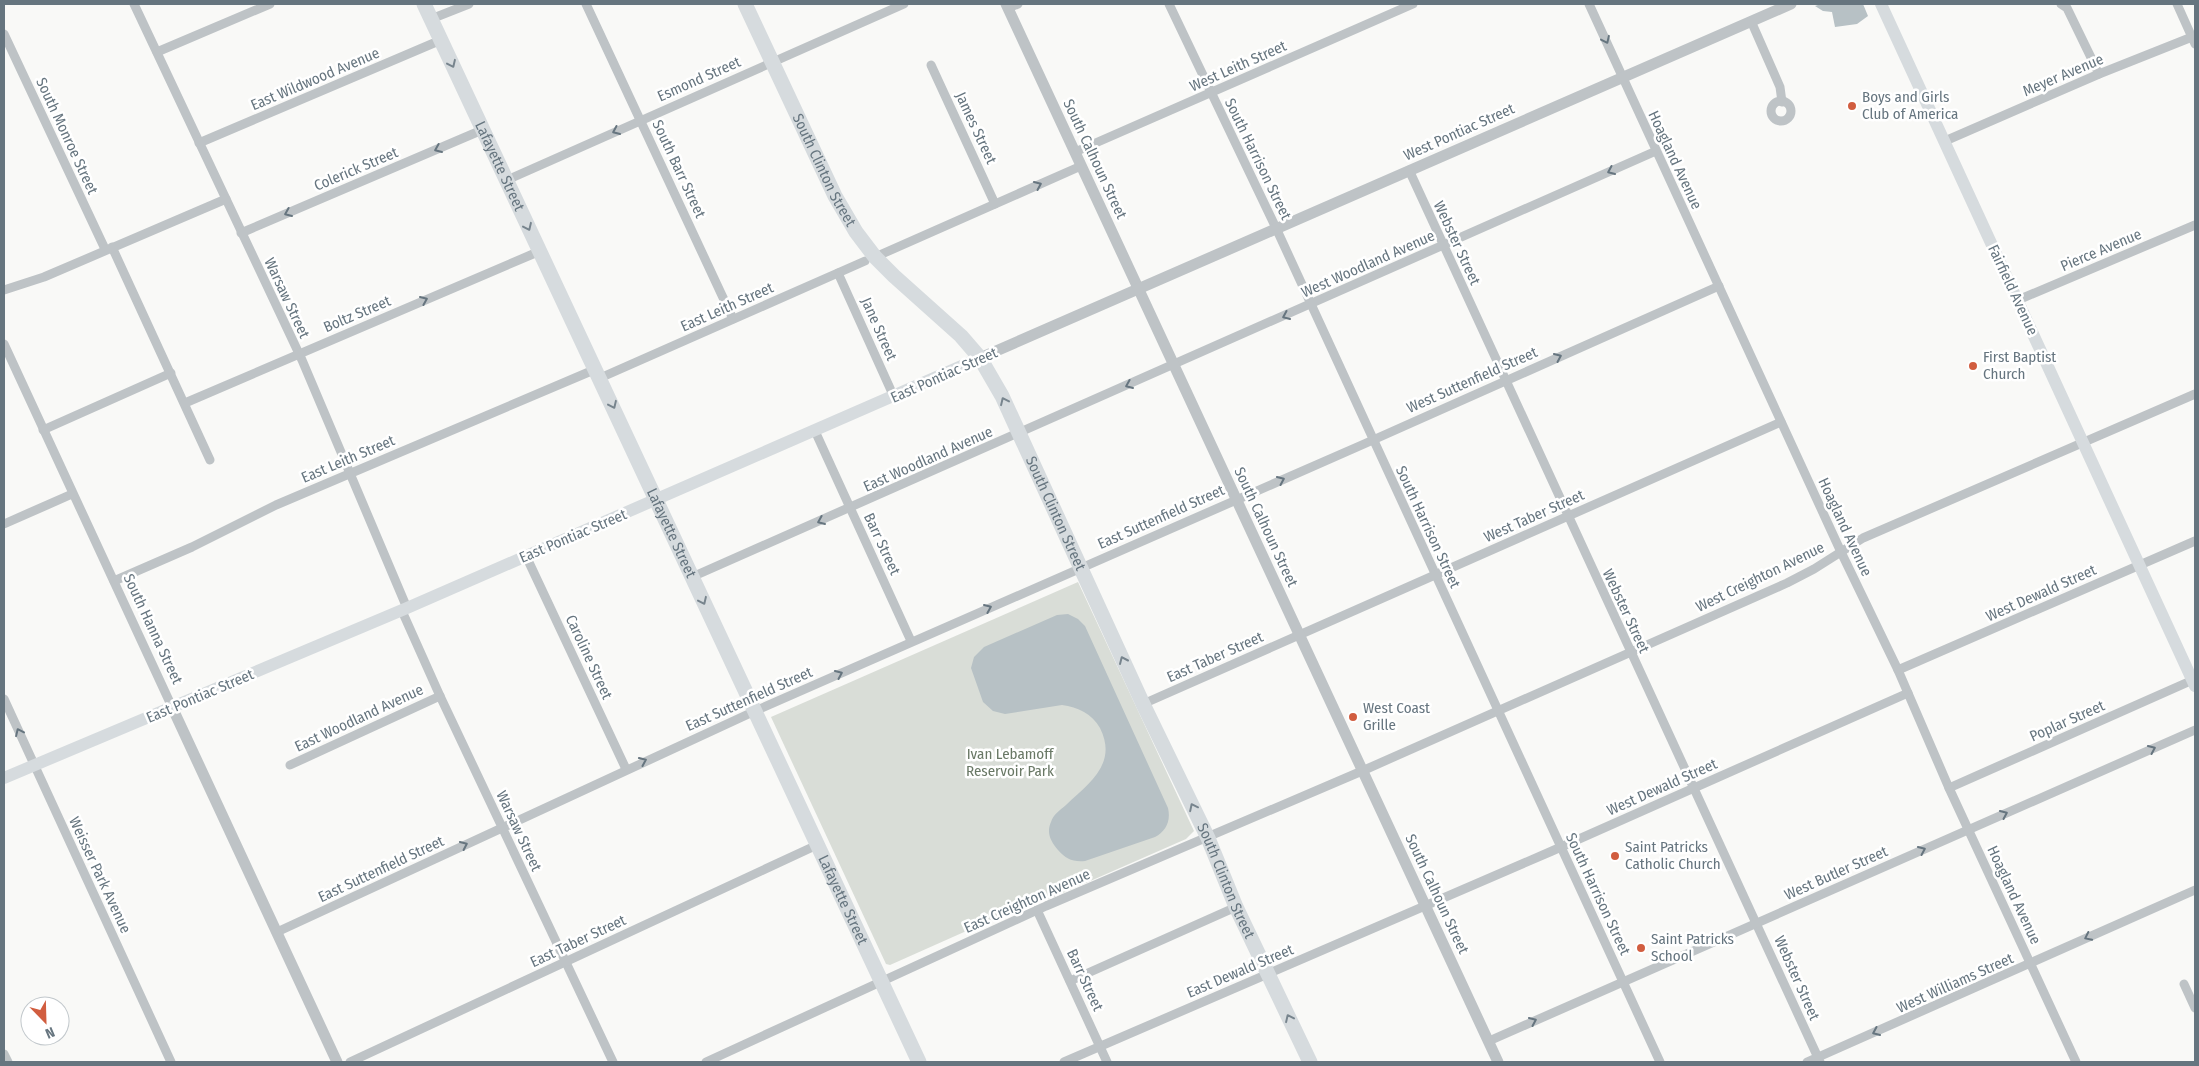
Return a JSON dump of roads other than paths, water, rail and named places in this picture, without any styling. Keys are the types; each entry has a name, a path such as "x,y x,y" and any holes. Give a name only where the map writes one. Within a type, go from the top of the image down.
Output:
{"highway":[{"name":"Lafayette Street","path":"424,4 919,1062"},
{"name":"South Clinton Street","path":"745,4 842,208 870,259 962,336 980,358 1002,396 1143,704 1208,838 1236,907 1310,1062"}],"main road":[{"name":"Fairfield Avenue","path":"1881,4 2194,682"},
{"name":"East Pontiac Street","path":"4,778 405,609 980,358"}],"street":[{"name":"Warsaw Street","path":"134,4 298,354 350,474 440,696 613,1062"},
{"path":"156,52 270,4"},
{"path":"431,19 469,4"},
{"name":"South Barr Street","path":"586,4 733,319"},
{"name":"Esmond Street","path":"507,180 904,4"},
{"name":"South Harrison Street","path":"1169,4 1276,228 1660,1062"},
{"name":"West Leith Street","path":"1075,152 1413,4"},
{"name":"Hoagland Avenue","path":"1589,4 1841,552 1898,670 1949,788 2076,1062"},
{"name":"West Pontiac Street","path":"1139,288 1791,4"},
{"path":"2061,4 2067,8 2099,74"},
{"path":"2177,4 2194,40"},
{"name":"South Calhoun Street","path":"1011,5 1081,166 1498,1062"},
{"path":"1750,21 1780,87 1782,102"},
{"name":"South Monroe Street","path":"4,34 171,373 210,460"},
{"name":"East Wildwood Avenue","path":"199,143 441,40"},
{"name":"Meyer Avenue","path":"1945,141 2099,74 2194,40"},
{"name":"James Street","path":"931,65 995,204"},
{"name":"Colerick Street","path":"241,233 482,130"},
{"name":"West Woodland Avenue","path":"1174,365 1656,151"},
{"name":"East Leith Street","path":"114,581 206,541 276,505 733,319 1081,166"},
{"name":"Webster Street","path":"1409,170 1442,246 1757,922 1819,1060"},
{"path":"4,290 44,276 226,199"},
{"name":"Pierce Avenue","path":"2018,300 2195,225"},
{"name":"Boltz Street","path":"185,403 540,251"},
{"name":"Jane Street","path":"838,273 894,397"},
{"name":"West Suttenfield Street","path":"1237,499 1719,286"},
{"name":"East Pontiac Street","path":"980,358 1139,288"},
{"name":"South Hanna Street","path":"4,344 337,1062"},
{"name":"East Woodland Avenue","path":"692,577 1174,365"},
{"path":"43,430 171,373"},
{"name":"West Creighton Avenue","path":"1362,771 1787,583 1878,531 2195,394"},
{"name":"West Taber Street","path":"1299,635 1781,422"},
{"name":"Barr Street","path":"815,431 911,641"},
{"path":"4,524 72,494"},
{"name":"East Suttenfield Street","path":"277,932 626,769 911,641 1237,499"},
{"name":"West Dewald Street","path":"1898,670 2195,541"},
{"name":"Caroline Street","path":"526,556 626,769"},
{"name":"East Taber Street","path":"1143,704 1299,635"},
{"name":"Poplar Street","path":"1949,788 2194,682"},
{"name":"West Dewald Street","path":"1426,906 1908,693"},
{"name":"East Woodland Avenue","path":"290,765 440,696"},
{"name":"Weisser Park Avenue","path":"4,699 171,1062"},
{"name":"West Butler Street","path":"1489,1041 2195,730"},
{"name":"East Creighton Avenue","path":"706,1062 1037,910 1208,838 1292,799 1362,771"},
{"name":"East Taber Street","path":"350,1062 817,846"},
{"name":"West Williams Street","path":"1807,1062 1819,1060 2195,890"},
{"name":"East Dewald Street","path":"1064,1062 1426,906"},
{"path":"1070,981 1236,907"},
{"name":"Barr Street","path":"1037,910 1107,1062"},
{"path":"2184,984 2195,1008"},
{"path":"4,1054 8,1062"}],"place":[{"name":"Boys and Girls Club of America","path":"1852,106"},
{"name":"First Baptist Church","path":"1973,366"},
{"name":"West Coast Grille","path":"1353,717"},
{"name":"Saint Patricks Catholic Church","path":"1615,856"},
{"name":"Saint Patricks School","path":"1641,948"}],"park label":[{"name":"Ivan Lebamoff Reservoir Park","path":"1010,762"}]}
